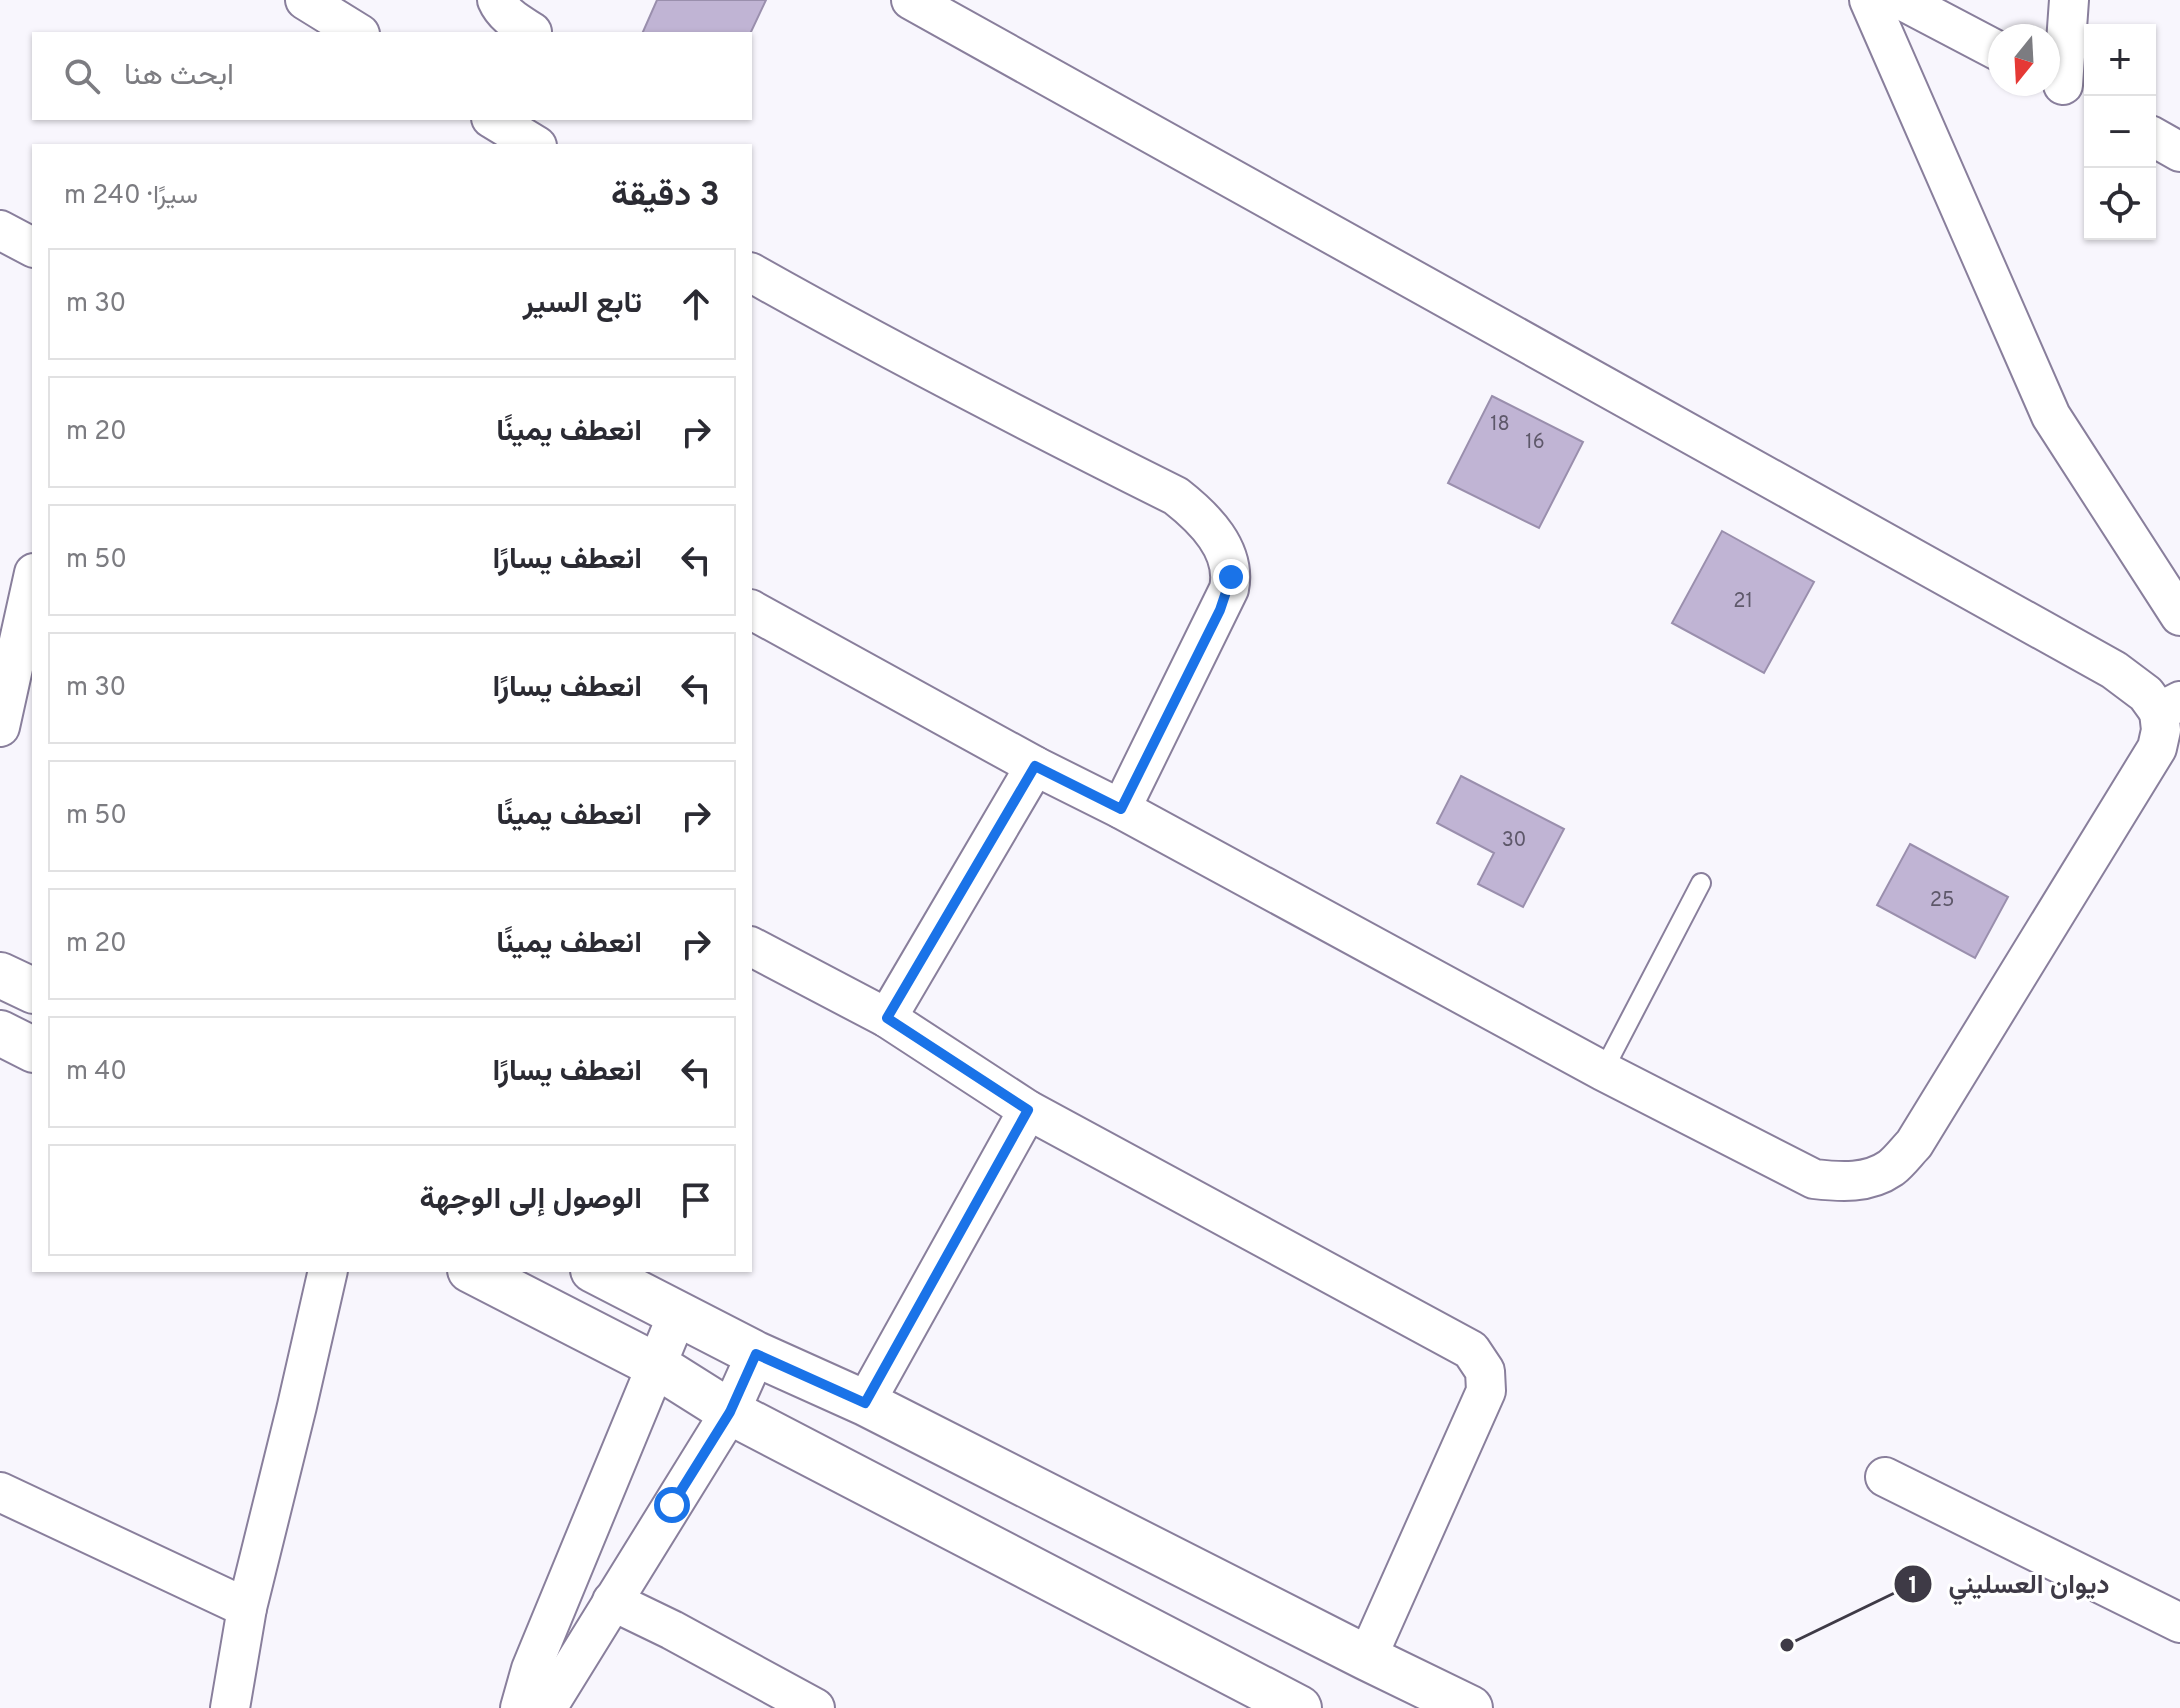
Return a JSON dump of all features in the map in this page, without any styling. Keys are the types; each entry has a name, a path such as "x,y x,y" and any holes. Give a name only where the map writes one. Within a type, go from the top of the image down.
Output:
{"street":[{"path":"305,0 357,32"},
{"path":"497,0 514,21 536,22"},
{"path":"752,610 1603,1071 1814,1179 1844,1182 1866,1179 1891,1168 1914,1144 2157,748 2169,706 2146,694 2114,670 911,0"},
{"path":"1869,0 2051,416 2180,616"},
{"path":"1901,0 1988,46"},
{"path":"2067,87 2073,1"},
{"path":"492,126 532,144"},
{"path":"2156,138 2180,152"},
{"path":"0,230 32,247"},
{"path":"752,273 969,392 1176,496 1195,511 1222,545 1230,563 1229,589 1121,809"},
{"path":"0,727 32,582"},
{"path":"887,1018 1035,766"},
{"path":"752,947 887,1018 1028,1110 1471,1350 1485,1371 1486,1391 1367,1658"},
{"path":"0,975 32,990"},
{"path":"0,1033 32,1049"},
{"path":"865,1403 1028,1110"},
{"path":"230,1708 247,1608 328,1272"},
{"path":"474,1272 657,1366 730,1412 1299,1708"},
{"path":"597,1272 756,1354 865,1403 1470,1708"},
{"path":"520,1708 531,1669 574,1561 678,1313"},
{"path":"547,1708 730,1412 756,1354"},
{"path":"1885,1477 2180,1623"},
{"path":"0,1492 247,1608"},
{"path":"612,1601 815,1708"}],"lane":[{"path":"1603,1071 1701,883"}],"building":[{"path":"657,0 766,0 751,32 643,32"},
{"path":"1492,396 1583,442 1539,528 1448,483"},
{"path":"1722,531 1814,582 1764,673 1672,623"},
{"path":"1461,776 1564,829 1523,907 1478,884 1494,853 1437,823"},
{"path":"1910,844 2008,897 1975,958 1877,905"}],"place":[{"name":"ديوان العسليني","path":"1787,1645"}],"route":[{"path":"672,1505 730,1412 756,1354 865,1403 1028,1110 887,1018 1035,766 1121,809 1220,610 1231,577"}]}
